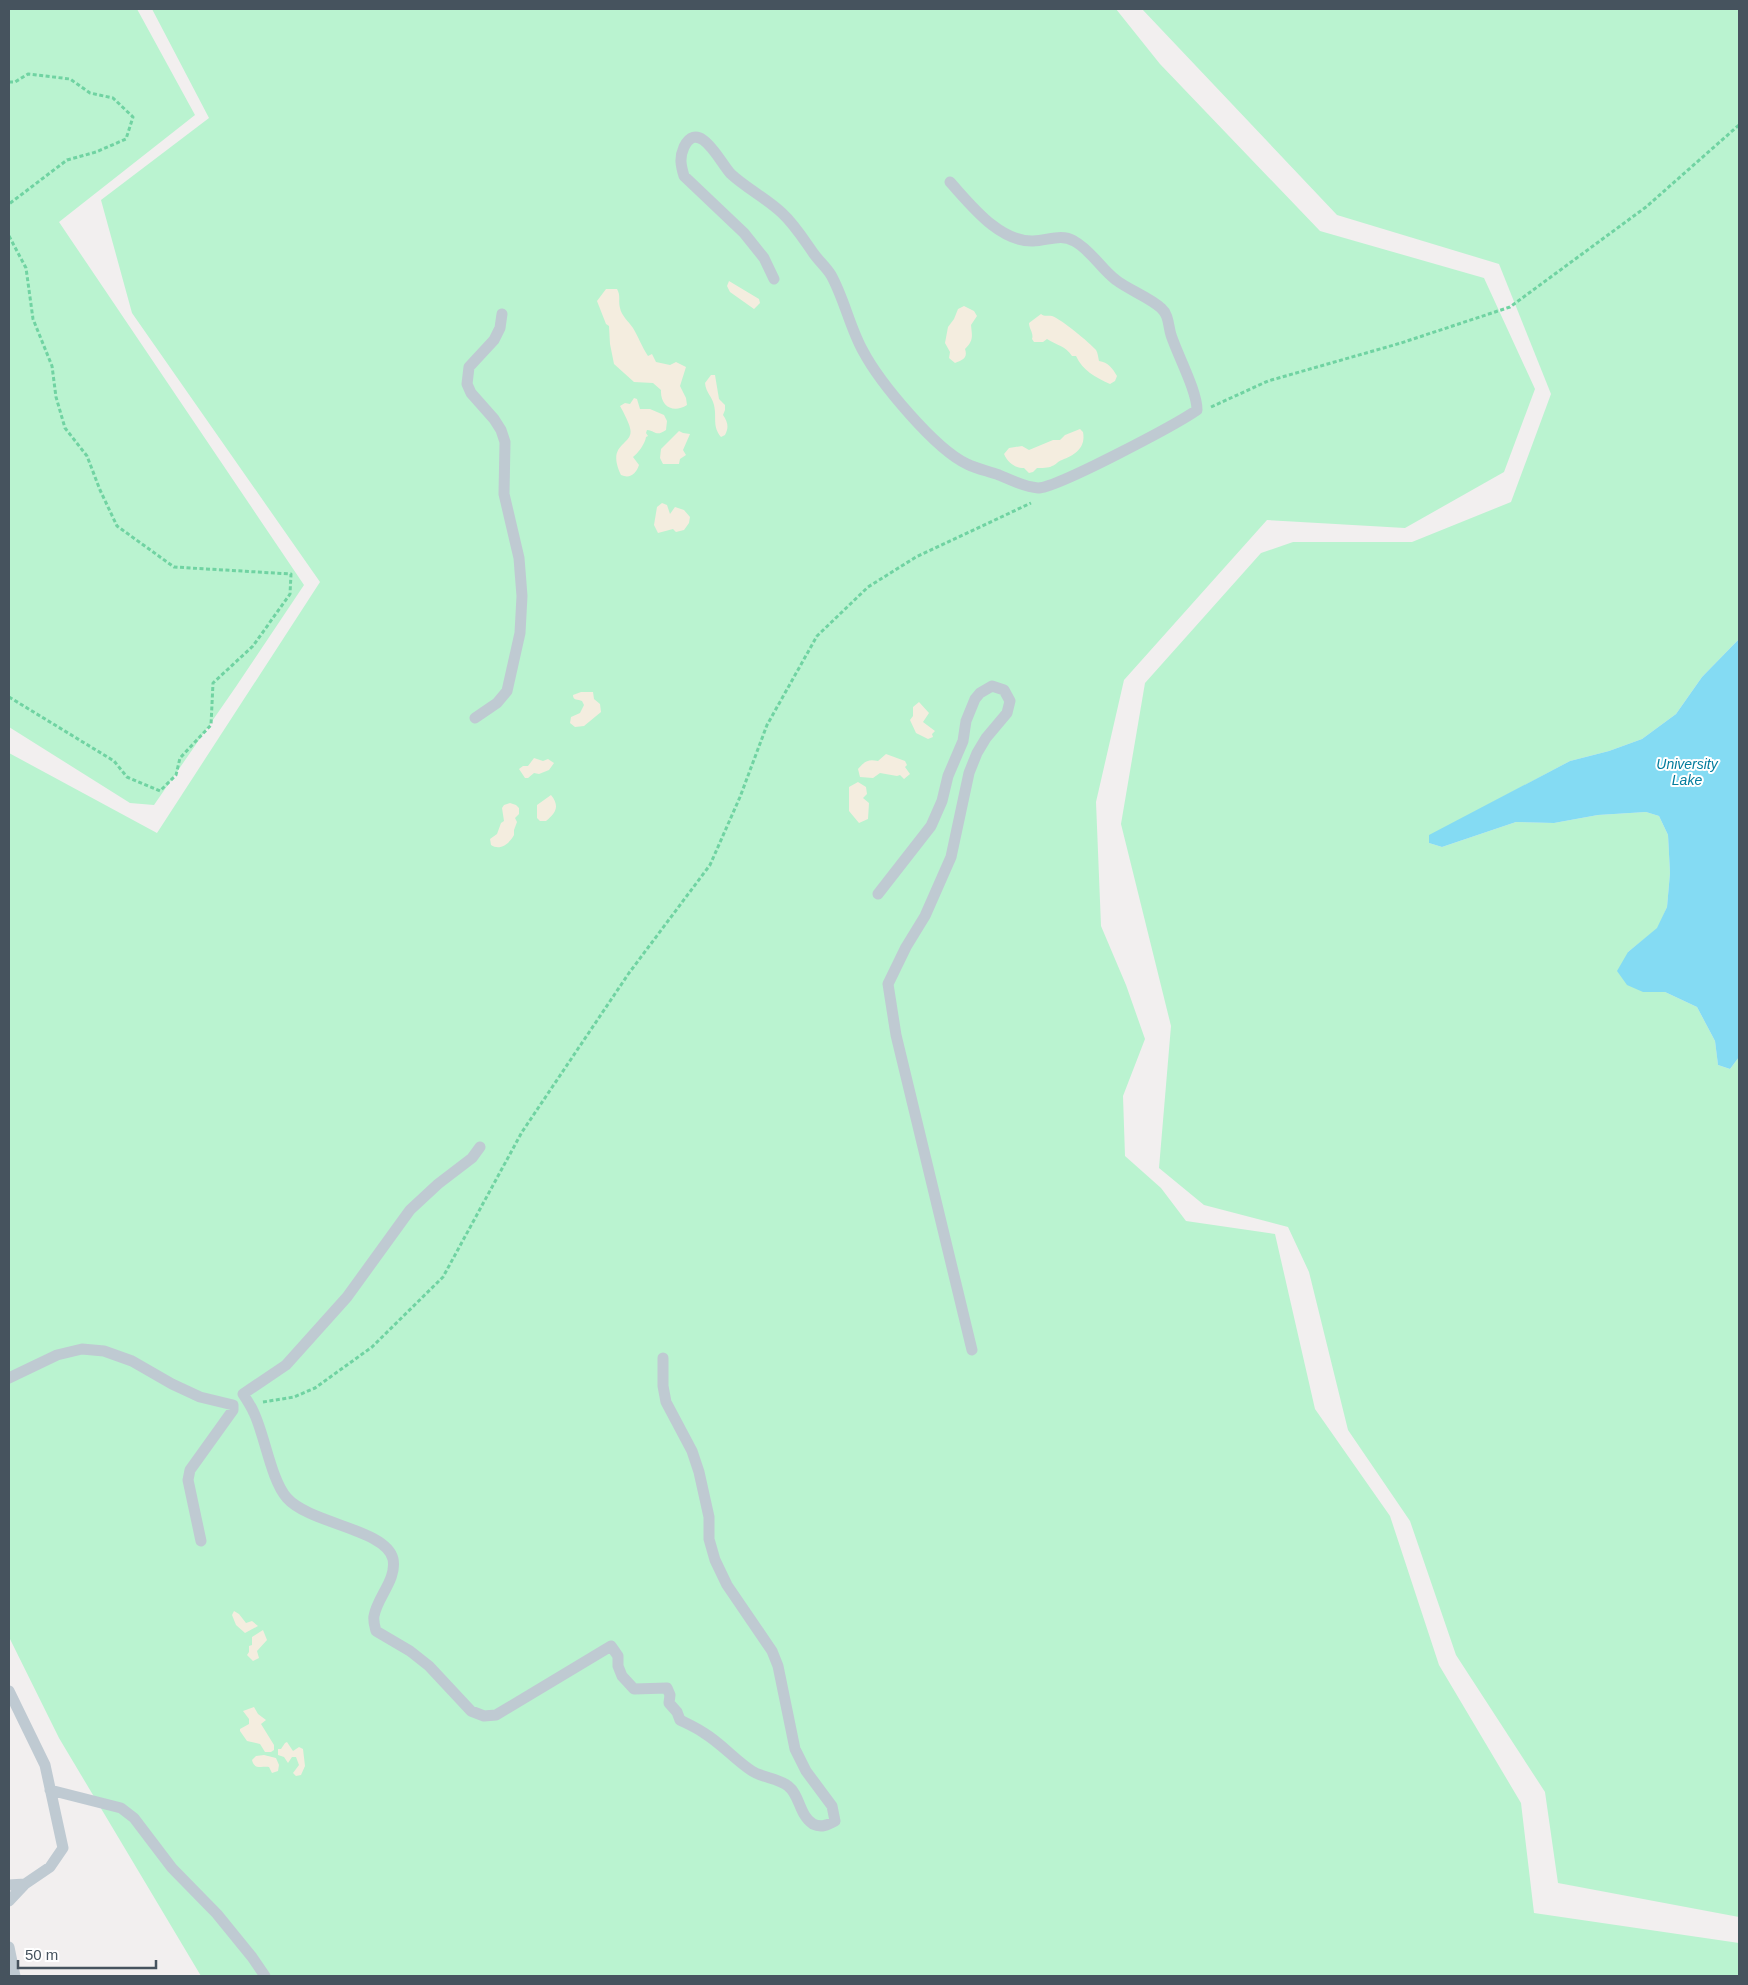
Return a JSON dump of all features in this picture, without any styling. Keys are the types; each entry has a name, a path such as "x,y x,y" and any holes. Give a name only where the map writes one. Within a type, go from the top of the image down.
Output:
{"lane":[{"path":"774,279 764,258 744,233 684,176 680,164 684,147 690,140 702,138 708,143 731,174 782,213 798,230 831,275 862,351 877,374 896,399 940,445 966,464 1020,484 1040,488 1125,450 1197,410 1197,400 1178,358 1168,318 1161,308 1115,279 1074,240 1059,237 1034,241 1013,239 1001,232 974,208 950,182"},
{"path":"475,718 497,703 507,692 520,633 522,596 519,558 504,494 505,442 501,430 494,419 471,393 467,384 469,367 494,340 500,328 502,314"},
{"path":"878,894 931,826 942,801 948,776 963,741 966,721 975,699 980,692 992,686 1004,690 1010,702 1007,713 986,738 972,766 963,794 951,857 925,916 906,947 888,984 896,1035 972,1350"},
{"path":"480,1147 472,1158 438,1184 410,1210 347,1296 286,1365 243,1394 254,1413 285,1497 294,1505 315,1517 372,1537 390,1551 393,1560 392,1572 373,1617 376,1631 410,1651 429,1666 471,1711 484,1716 496,1715 611,1646 618,1656 618,1666 627,1684 634,1689 667,1688 670,1694 669,1703 677,1712 680,1720 704,1732 723,1747 737,1762 754,1773 788,1785 795,1793 800,1806 812,1823 821,1826 829,1825 835,1821 832,1806 806,1771 795,1749 778,1666 772,1651 727,1586 715,1560 709,1539 709,1516 699,1472 692,1451 666,1402 663,1386 663,1358"},
{"path":"9,1378 57,1355 82,1349 104,1350 132,1361 172,1384 200,1397 223,1404 228,1402 233,1405 233,1410 190,1470 188,1480 200,1541"},
{"path":"9,1691 45,1765 63,1848 50,1867 25,1884 9,1901"},
{"path":"50,1790 121,1808 134,1818 144,1828 172,1868 217,1914 265,1976"},
{"path":"9,1885 25,1884"},
{"path":"9,1947 15,1976"}],"path":[{"path":"9,82 15,82 28,74 70,79 90,93 113,98 133,117 126,139 96,152 67,160 9,204"},
{"path":"1207,409 1268,380 1401,343 1510,307 1646,206 1739,125"},
{"path":"9,236 26,268 34,319 52,366 56,398 65,428 87,456 117,526 174,567 291,574 290,594 252,646 213,683 211,725 180,758 176,775 160,791 127,777 114,761 9,697"},
{"path":"249,1404 294,1397 315,1388 372,1347 443,1277 522,1132 629,973 710,865 740,797 767,725 817,636 868,587 916,557 1037,500"}],"green space":[{"path":"9,9 137,9 195,115 59,222 304,585 154,805 130,803 9,727"},
{"path":"152,9 1116,9 1160,64 1320,231 1484,278 1535,389 1504,472 1405,528 1267,520 1124,680 1096,802 1101,926 1126,985 1145,1039 1123,1096 1125,1156 1161,1188 1186,1221 1275,1234 1315,1409 1390,1516 1439,1665 1521,1803 1534,1913 1739,1943 1739,1976 201,1976 59,1738 9,1637 9,753 157,833 320,582 132,313 101,200 209,118"},
{"path":"1142,9 1739,9 1739,639 1702,677 1676,714 1642,739 1609,751 1570,761 1429,836 1429,843 1442,847 1516,822 1554,823 1598,815 1646,812 1659,816 1668,835 1670,873 1667,907 1658,928 1628,952 1643,992 1665,992 1697,1007 1715,1041 1718,1065 1730,1069 1739,1057 1739,1917 1558,1883 1545,1792 1456,1655 1410,1521 1348,1430 1309,1272 1288,1227 1204,1205 1159,1168 1171,1026 1121,824 1145,683 1261,553 1293,542 1412,542 1511,502 1551,394 1499,264 1337,215"}],"sand":[{"path":"729,281 759,299 760,303 754,309 730,292 727,286"},
{"path":"606,289 617,289 619,305 623,316 633,328 648,356 652,354 656,362 670,365 676,362 686,367 680,386 687,405 677,409 668,407 661,396 661,390 653,383 634,382 614,364 609,326 606,324 597,301"},
{"path":"964,306 974,311 977,316 971,325 972,338 965,349 965,357 955,363 949,358 950,352 945,343 948,327 958,309"},
{"path":"1041,314 1056,318 1088,342 1096,350 1099,361 1108,364 1114,371 1117,376 1115,381 1110,384 1094,376 1082,366 1076,356 1072,356 1064,348 1047,339 1043,342 1034,342 1029,323"},
{"path":"711,375 715,375 719,399 725,405 723,415 727,427 725,435 721,437 716,425 713,402 705,383"},
{"path":"634,398 637,399 640,409 650,409 664,415 667,421 666,430 658,433 647,430 648,436 633,457 639,465 638,468 632,475 624,476 621,475 616,456 618,450 630,434 630,428 620,406 625,403 630,404"},
{"path":"1080,429 1083,432 1081,447 1071,456 1051,467 1037,468 1029,473 1024,468 1012,464 1004,454 1009,448 1022,446 1029,450 1053,440 1060,440 1065,435"},
{"path":"679,431 690,434 683,450 686,455 680,459 679,464 663,464 660,458 661,449"},
{"path":"662,503 667,505 670,514 675,507 684,510 690,517 689,523 684,530 676,532 673,529 658,533 654,525 657,507"},
{"path":"581,692 593,692 594,699 600,704 601,712 584,726 575,727 570,723 571,717 580,713 584,705 582,701 576,700 573,695"},
{"path":"919,702 929,713 923,722 935,731 932,734 933,737 928,739 916,733 910,720 913,716 913,707"},
{"path":"886,754 905,761 907,765 905,767 910,774 904,779 900,775 880,773 873,778 860,777 858,769 863,764 872,760 878,761"},
{"path":"534,758 543,761 548,759 554,763 549,770 539,774 534,773 525,778 519,769 523,766 528,766"},
{"path":"858,782 866,787 867,794 863,798 869,803 868,819 859,823 849,811 849,787"},
{"path":"551,795 556,809 546,821 540,821 537,818 537,805"},
{"path":"510,803 519,808 519,814 515,818 517,822 514,835 504,846 494,847 491,845 490,839 497,834 501,823 504,821 502,808"},
{"path":"234,1611 246,1623 252,1621 258,1626 245,1633 236,1625 232,1615"},
{"path":"263,1630 267,1640 257,1651 259,1658 253,1661 247,1655 249,1646 252,1645 252,1637"},
{"path":"254,1707 258,1714 266,1720 261,1724 274,1745 274,1750 271,1752 265,1752 260,1744 247,1741 240,1731 240,1729 249,1724 249,1719 243,1711"},
{"path":"287,1742 293,1751 299,1747 303,1749 305,1766 301,1775 296,1776 293,1773 299,1765 296,1757 292,1757 288,1763 284,1757 278,1755 278,1749 281,1749"},
{"path":"264,1755 276,1758 279,1765 278,1771 272,1773 269,1767 259,1767 253,1763 252,1760 256,1756"}],"water":[{"name":"University Lake","path":"1739,639 1739,1057 1730,1069 1718,1065 1715,1041 1697,1007 1665,992 1643,992 1627,985 1617,971 1628,952 1657,928 1667,907 1670,873 1668,835 1659,816 1646,812 1598,815 1554,823 1516,822 1442,847 1429,843 1429,835 1570,761 1609,751 1642,739 1676,714 1702,677"}]}
